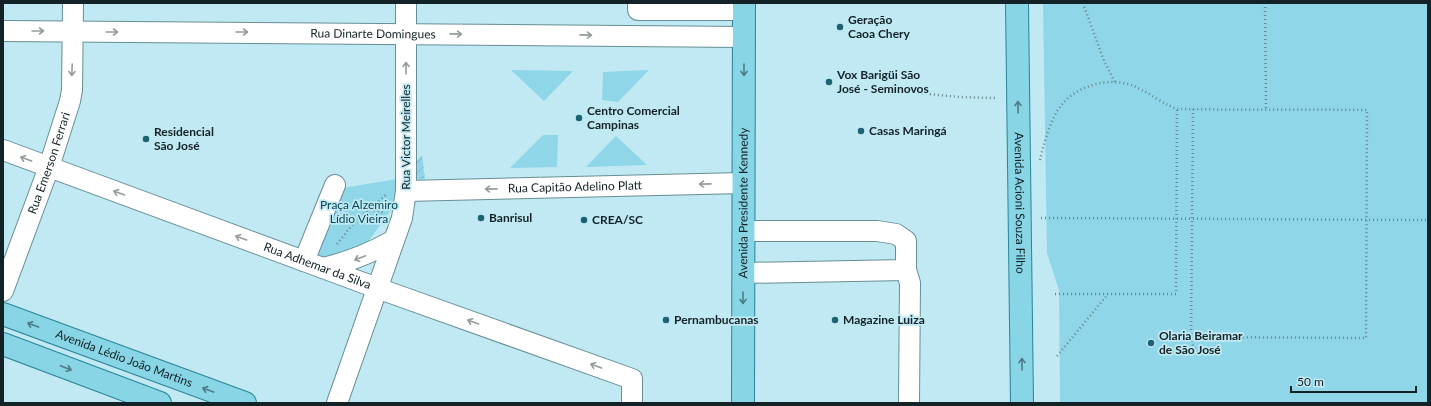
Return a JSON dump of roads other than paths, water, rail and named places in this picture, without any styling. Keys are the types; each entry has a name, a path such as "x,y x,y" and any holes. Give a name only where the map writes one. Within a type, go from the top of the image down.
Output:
{"main road":[{"name":"Avenida Acioni Souza Filho","path":"1017,3 1022,403"},
{"name":"Avenida Presidente Kennedy","path":"743,403 744,6"},
{"name":"Avenida Lédio João Martins","path":"3,314 245,403"},
{"path":"3,344 160,403"}],"street":[{"name":"Rua Emerson Ferrari","path":"3,291 49,167 70,101 72,90 74,31 73,3"},
{"name":"Rua Victor Meirelles","path":"337,403 402,218 399,190 406,3"},
{"path":"638,3 638,10 744,6"},
{"name":"Rua Dinarte Domingues","path":"3,31 744,36"},
{"name":"Rua Adhemar da Silva","path":"3,150 632,380 632,403"},
{"name":"Rua Capitão Adelino Platt","path":"399,190 744,183"},
{"path":"304,261 336,185"},
{"path":"744,231 877,230 896,234 906,241 906,270 910,283 909,403"},
{"path":"323,268 357,259 394,240"},
{"path":"743,272 906,270"}],"place":[{"name":"Geração Caoa Chery","path":"840,27"},
{"name":"Vox Barigüi São José - Seminovos","path":"829,82"},
{"name":"Centro Comercial Campinas","path":"579,118"},
{"name":"Casas Maringá","path":"861,131"},
{"name":"Residencial São José","path":"146,139"},
{"name":"Banrisul","path":"481,218"},
{"name":"CREA/SC","path":"584,220"},
{"name":"Pernambucanas","path":"666,320"},
{"name":"Magazine Luiza","path":"835,320"},
{"name":"Olaria Beiramar de São José","path":"1151,343"}],"park label":[{"name":"Praça Alzemiro Lídio Vieira","path":"359,212"}]}
